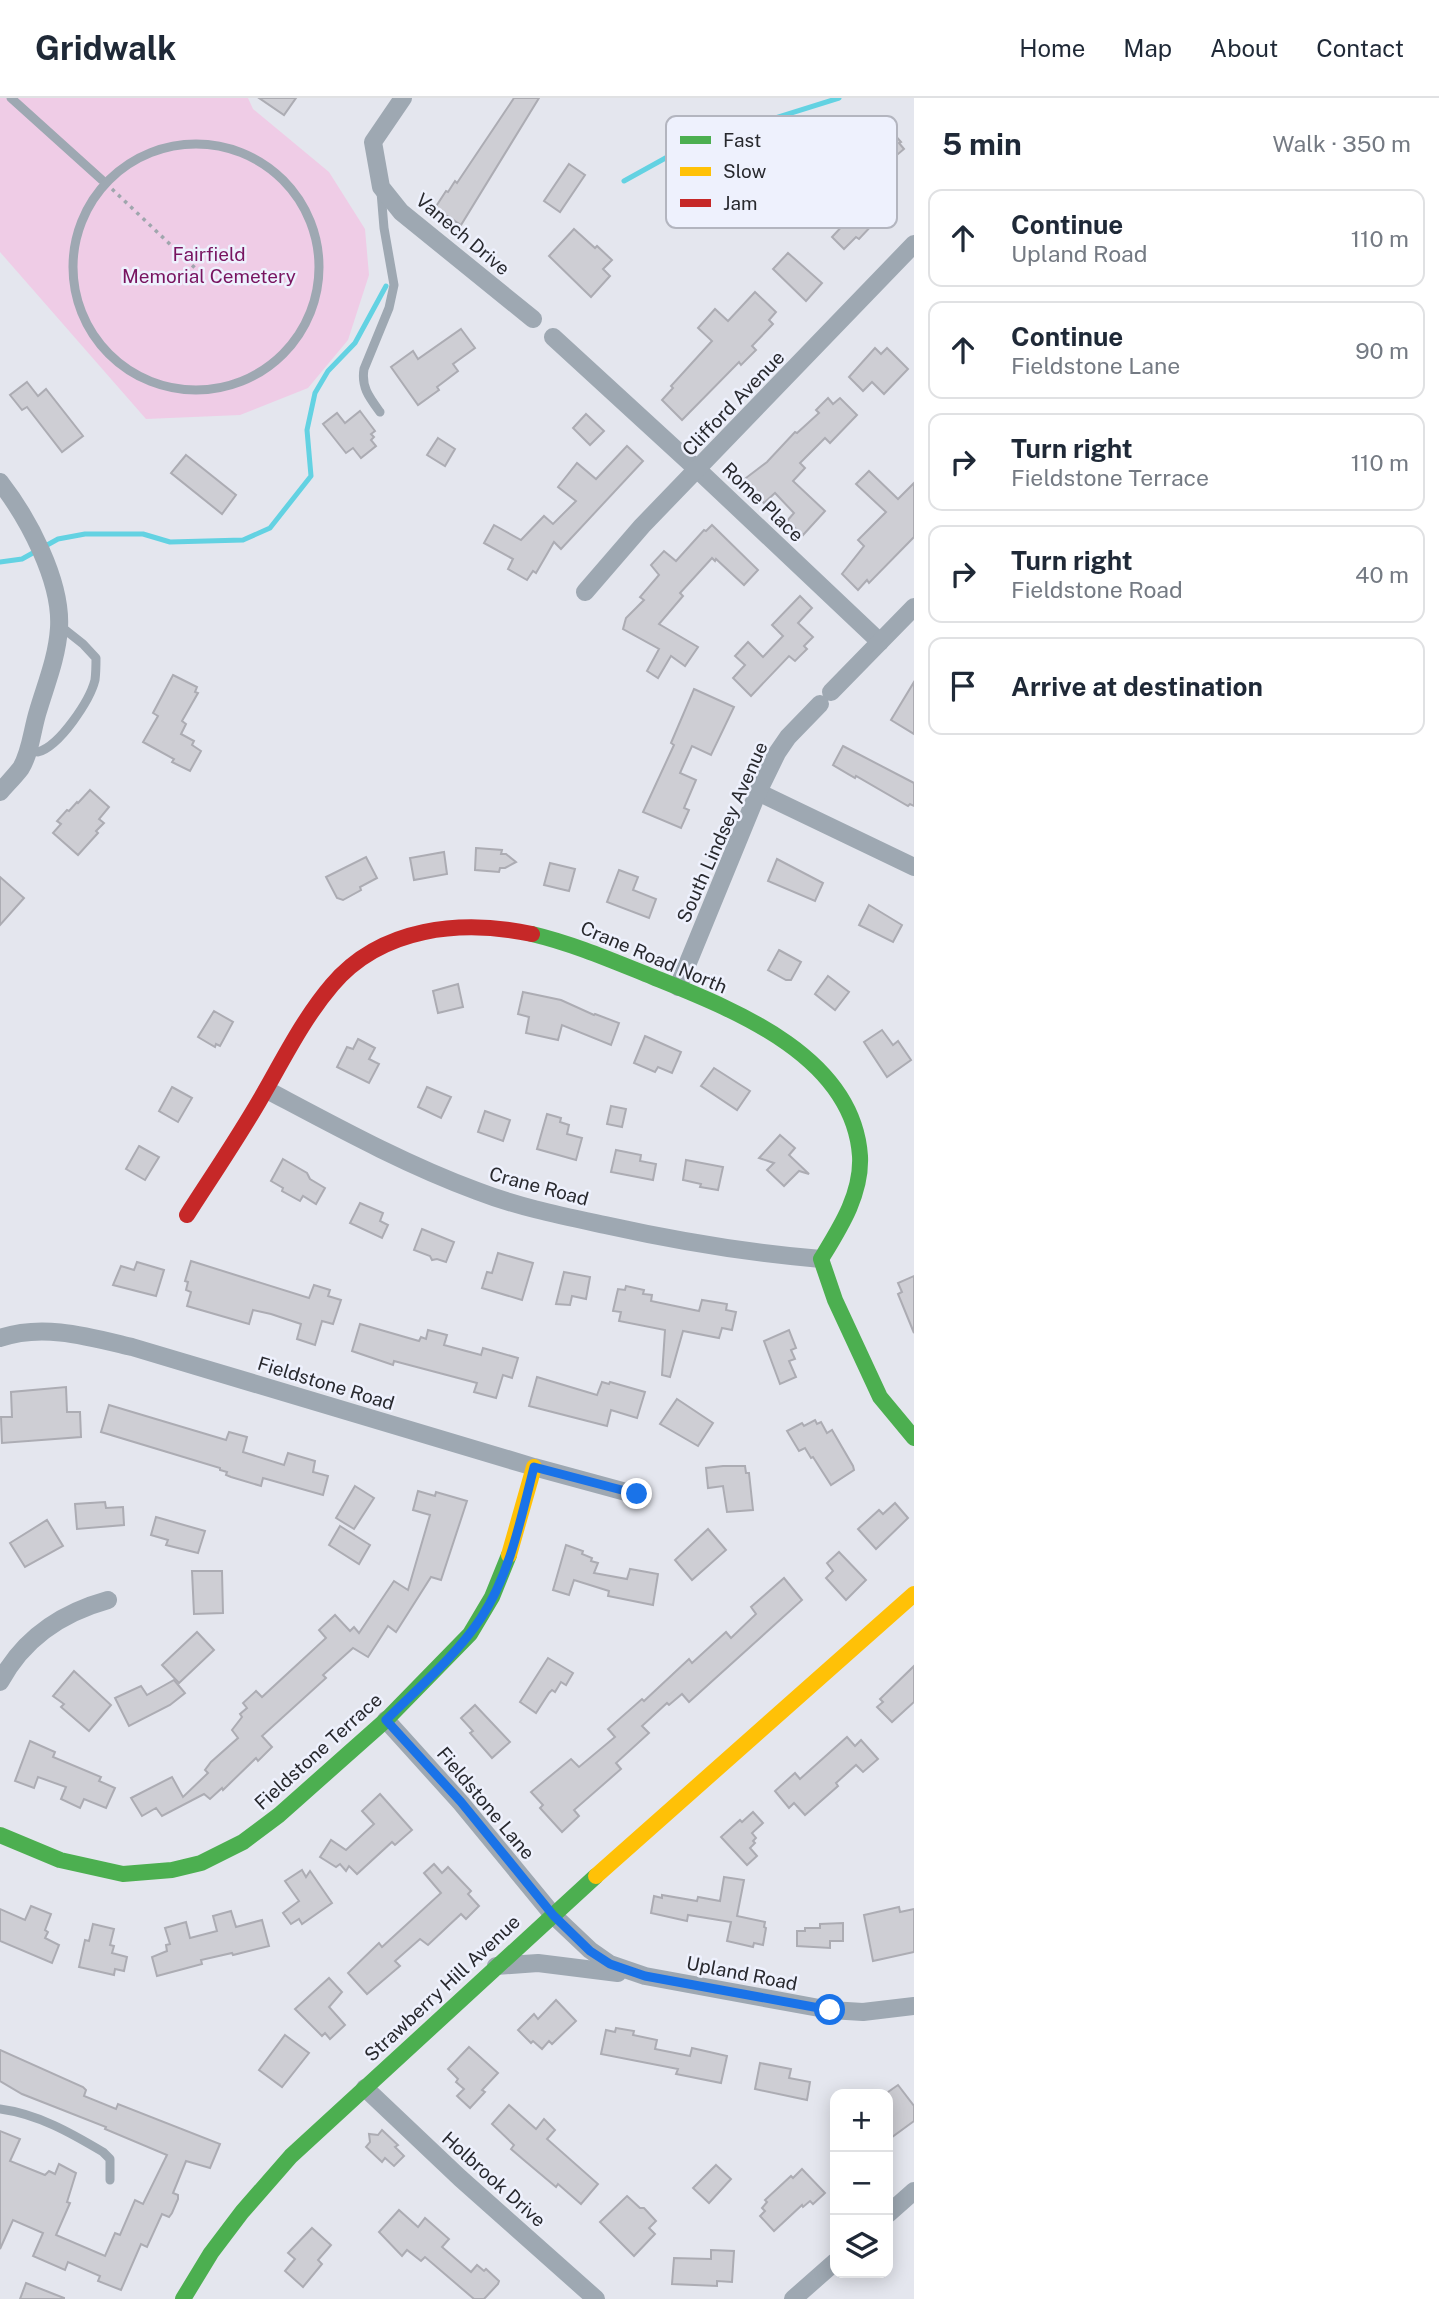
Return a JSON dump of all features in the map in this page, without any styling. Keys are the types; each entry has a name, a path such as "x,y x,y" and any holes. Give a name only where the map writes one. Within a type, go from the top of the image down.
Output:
{"street":[{"name":"Vanech Drive","path":"403,98 373,142 381,187 401,212 533,319"},
{"name":"Clifford Avenue","path":"585,592 626,544 914,244"},
{"name":"Rome Place","path":"553,337 880,642"},
{"path":"0,482 20,508 41,551 54,592 59,625 50,677 22,766 0,792"},
{"name":"South Lindsey Avenue","path":"678,987 758,792 783,745 914,607"},
{"path":"758,792 914,867"},
{"name":"Crane Road North","path":"187,1215 267,1090 293,1041 323,995 364,956 384,944 408,936 462,928 497,928 572,944 678,987 737,1014 786,1043 826,1076 838,1095 858,1140 860,1160 858,1180 847,1215 821,1259"},
{"name":"Crane Road","path":"267,1090 425,1171 480,1193 553,1214 662,1237 760,1254 821,1259"},
{"path":"821,1259 835,1300 880,1398 914,1437"},
{"name":"Fieldstone Road","path":"0,1338 51,1331 132,1347 534,1467 637,1494"},
{"name":"Fieldstone Terrace","path":"0,1835 60,1860 123,1874 172,1870 201,1863 264,1828 386,1720 449,1657 483,1616 514,1544 534,1467"},
{"name":"Strawberry Hill Avenue","path":"183,2299 211,2253 266,2183 291,2156 496,1966 914,1594"},
{"path":"0,1682 22,1650 38,1635 61,1618 83,1607 108,1600"},
{"name":"Fieldstone Lane","path":"386,1720 461,1802 553,1915"},
{"name":"Upland Road","path":"553,1915 590,1951 610,1964 645,1976"},
{"name":"Upland Road","path":"496,1966 538,1963 645,1976 830,2010 863,2012 914,2006"},
{"name":"Holbrook Drive","path":"365,2088 460,2178 596,2299"},
{"path":"893,2210 914,2191"},
{"path":"793,2299 830,2266"}],"lane":[{"path":"12,98 102,180"},
{"path":"193,143 212,144 234,150 277,177 294,196 310,221 321,255 321,275 310,311 289,347 277,360 263,372 228,386 214,390 176,392 143,380 114,359 88,323 76,290 74,272 79,232 94,191 102,180 121,166 143,156 168,147 193,143"},
{"path":"380,412 367,394 362,379 389,308 394,285 384,228 381,187"},
{"path":"27,751 38,752 68,728 95,681 96,658 59,625"},
{"path":"0,2109 39,2119 103,2152 110,2159 110,2180"}],"path":[{"path":"102,180 195,268"}],"green space":[{"name":"Fairfield Memorial Cemetery","path":"0,98 248,98 253,109 329,172 365,229 369,275 348,340 308,388 240,415 146,419 0,252"}],"building":[{"path":"259,98 296,98 284,115"},
{"path":"514,98 539,98 461,225 435,208 446,191 448,192 455,181 457,183"},
{"path":"897,137 901,142 899,143 904,149 897,155"},
{"path":"569,164 585,175 560,212 544,201"},
{"path":"840,228 869,228 844,249 832,237"},
{"path":"574,229 612,260 603,269 610,276 591,297 549,256"},
{"path":"788,253 822,283 806,301 773,269"},
{"path":"755,292 776,312 769,320 773,324 752,346 756,350 741,365 739,362 682,420 662,400 673,388 671,386 712,341 698,328 715,309 728,321"},
{"path":"461,329 475,348 453,364 458,371 437,387 439,390 418,405 391,367 413,351 418,359"},
{"path":"875,348 881,354 887,348 908,369 884,394 872,382 863,391 849,377"},
{"path":"27,382 38,396 46,389 83,436 62,452 27,407 22,410 10,395"},
{"path":"828,398 833,404 840,398 857,415 830,443 825,438 800,463 805,468 793,481 825,511 803,535 787,521 794,513 775,493 764,503 742,481 767,462 795,432 819,413 816,410"},
{"path":"360,411 375,431 371,434 374,437 371,440 376,446 361,458 353,448 346,453 323,424 337,413 345,423"},
{"path":"586,414 604,431 590,445 573,428"},
{"path":"438,438 455,449 445,466 427,455"},
{"path":"627,446 643,461 561,549 554,542 536,573 533,571 527,580 508,569 513,559 484,543 494,525 521,540 544,516 553,524 576,501 558,487 577,463 596,479"},
{"path":"186,455 236,495 222,514 171,473"},
{"path":"869,471 898,499 914,483 914,537 869,583 867,580 858,590 842,574 864,546 858,540 886,512 856,484"},
{"path":"712,525 758,570 744,585 712,558 680,593 683,596 659,624 698,647 685,666 671,656 658,678 647,671 659,649 623,629 626,618 644,600 640,597 659,575 651,565 664,551 676,561 704,530"},
{"path":"800,596 812,608 798,623 813,637 804,646 807,649 795,661 789,656 751,696 733,678 745,665 735,656 748,642 763,657 783,636 772,625"},
{"path":"173,675 197,687 195,692 198,693 182,721 186,724 181,734 194,741 192,745 201,751 190,771 143,742 158,716 153,713"},
{"path":"914,682 914,734 891,720"},
{"path":"694,689 734,707 711,755 692,746 680,773 696,780 684,808 689,810 681,828 643,812 674,745 671,743"},
{"path":"843,746 914,783 914,806 908,806 833,765"},
{"path":"90,790 109,807 99,819 104,823 96,831 98,833 78,855 53,833 61,824 57,821"},
{"path":"476,848 502,850 501,854 506,854 516,862 500,868 499,872 475,870"},
{"path":"444,852 447,874 414,880 410,858"},
{"path":"366,857 377,878 343,900 337,898 326,877"},
{"path":"777,859 823,883 815,901 768,881"},
{"path":"550,863 575,869 569,891 544,885"},
{"path":"619,870 638,877 633,890 656,899 649,918 607,902"},
{"path":"0,877 24,898 0,925"},
{"path":"869,905 902,925 893,942 859,925"},
{"path":"779,950 801,962 791,980 768,970"},
{"path":"828,976 849,992 835,1010 815,994"},
{"path":"458,984 463,1007 438,1013 433,991"},
{"path":"523,992 561,1000 619,1023 611,1045 562,1025 558,1040 526,1033 529,1017 518,1014"},
{"path":"214,1011 233,1022 220,1046 216,1044 215,1047 198,1037"},
{"path":"882,1030 893,1045 898,1041 911,1060 887,1077 864,1042"},
{"path":"645,1036 681,1052 672,1073 658,1067 655,1072 634,1063"},
{"path":"358,1039 375,1048 369,1059 379,1064 369,1083 337,1067 347,1047 353,1049"},
{"path":"714,1068 750,1091 737,1110 701,1086"},
{"path":"172,1087 192,1098 178,1122 159,1111"},
{"path":"427,1087 451,1097 441,1118 418,1107"},
{"path":"611,1106 626,1109 622,1127 607,1124"},
{"path":"485,1111 510,1120 503,1141 478,1132"},
{"path":"547,1114 561,1118 560,1122 569,1125 567,1134 582,1138 576,1160 537,1149"},
{"path":"780,1135 795,1148 789,1155 809,1174 799,1171 784,1186 767,1170 774,1163 759,1158"},
{"path":"139,1146 159,1157 145,1180 126,1169"},
{"path":"616,1150 641,1155 640,1161 656,1164 653,1180 611,1172"},
{"path":"283,1159 307,1173 310,1179 325,1188 316,1204 303,1196 300,1201 271,1181"},
{"path":"686,1160 723,1167 718,1190 683,1180"},
{"path":"360,1203 383,1213 380,1221 388,1225 382,1238 350,1223"},
{"path":"422,1229 454,1242 446,1262 432,1260 430,1256 414,1250"},
{"path":"498,1253 533,1263 522,1300 482,1288 487,1272 492,1273"},
{"path":"191,1261 309,1298 314,1285 330,1290 328,1296 341,1300 333,1324 322,1321 315,1345 297,1339 301,1324 271,1314 253,1310 249,1324 187,1306 191,1292 186,1290 188,1282 185,1281"},
{"path":"137,1262 164,1270 156,1296 113,1285 121,1266 134,1270"},
{"path":"564,1272 590,1277 586,1299 572,1296 570,1305 556,1304"},
{"path":"914,1276 914,1333 898,1294 902,1292 898,1283"},
{"path":"626,1286 644,1290 643,1294 652,1295 651,1301 699,1311 702,1300 727,1304 726,1310 736,1312 732,1330 722,1328 719,1338 683,1331 670,1377 662,1375 665,1330 619,1321 621,1312 613,1311 618,1289 625,1290"},
{"path":"360,1324 419,1341 421,1337 426,1339 428,1330 447,1335 444,1345 481,1355 483,1348 518,1358 512,1378 503,1375 496,1398 474,1392 477,1383 394,1361 393,1365 352,1351"},
{"path":"789,1330 796,1348 791,1350 795,1359 789,1361 796,1377 780,1384 764,1341"},
{"path":"537,1377 597,1395 602,1382 645,1392 637,1418 611,1410 607,1426 529,1406"},
{"path":"66,1387 67,1412 80,1412 81,1437 2,1443 1,1417 12,1417 11,1392"},
{"path":"677,1399 713,1423 698,1446 660,1424"},
{"path":"109,1405 226,1440 229,1432 247,1437 243,1452 284,1465 288,1453 315,1461 313,1472 328,1476 323,1495 263,1478 261,1486 226,1475 227,1472 220,1468 101,1432"},
{"path":"815,1420 817,1424 821,1422 827,1433 832,1430 854,1470 831,1485 813,1457 811,1458 805,1448 799,1451 787,1431"},
{"path":"745,1466 746,1473 749,1473 753,1510 727,1512 723,1486 708,1488 706,1468"},
{"path":"355,1486 374,1498 354,1529 336,1518"},
{"path":"418,1491 435,1496 436,1492 467,1501 441,1580 431,1577 396,1632 388,1626 368,1657 353,1648 323,1675 326,1678 262,1736 272,1747 258,1761 256,1758 223,1790 222,1788 210,1799 204,1794 162,1816 156,1808 142,1816 131,1798 172,1777 183,1797 208,1773 205,1770 211,1762 238,1738 232,1730 242,1717 240,1714 247,1708 243,1703 256,1691 262,1697 326,1638 319,1630 335,1615 350,1631 354,1627 359,1633 394,1581 408,1590 430,1515 413,1510"},
{"path":"105,1502 106,1508 123,1507 124,1525 77,1529 75,1504"},
{"path":"895,1503 908,1518 876,1549 858,1529 879,1510 883,1514"},
{"path":"156,1517 205,1531 198,1553 166,1545 168,1540 151,1535"},
{"path":"47,1520 63,1546 25,1567 10,1543"},
{"path":"340,1526 370,1545 359,1564 329,1545"},
{"path":"708,1529 726,1550 692,1580 675,1560"},
{"path":"566,1545 583,1551 582,1554 598,1563 594,1573 627,1579 630,1569 658,1574 653,1605 608,1596 609,1591 574,1580 569,1595 553,1590"},
{"path":"839,1552 866,1580 846,1600 826,1578 833,1571 827,1563"},
{"path":"192,1571 222,1571 223,1613 194,1614"},
{"path":"784,1578 802,1600 689,1702 682,1694 669,1705 667,1703 642,1726 649,1733 616,1763 621,1769 574,1810 579,1816 562,1832 540,1808 543,1805 531,1792 571,1759 579,1767 615,1737 608,1729 642,1699 644,1701 689,1659 692,1663 726,1632 731,1638 756,1614 751,1607"},
{"path":"197,1632 214,1650 179,1683 162,1665"},
{"path":"548,1658 573,1673 566,1685 561,1682 555,1692 552,1690 549,1693 536,1713 520,1702"},
{"path":"914,1666 914,1702 892,1722 877,1707 883,1702 880,1699"},
{"path":"74,1671 111,1705 89,1731 61,1707 64,1704 53,1696"},
{"path":"174,1680 185,1693 170,1705 129,1726 115,1698 141,1686 147,1695"},
{"path":"475,1705 510,1742 492,1758 461,1718"},
{"path":"847,1737 855,1746 861,1740 878,1759 863,1772 856,1765 836,1783 838,1786 805,1815 794,1803 789,1808 775,1791 795,1773 800,1779"},
{"path":"30,1741 55,1752 53,1757 101,1777 99,1781 115,1788 106,1808 84,1799 80,1808 61,1799 66,1787 38,1777 34,1788 15,1781"},
{"path":"380,1794 412,1830 395,1845 392,1842 357,1874 349,1866 346,1871 340,1864 336,1867 320,1857 331,1840 346,1850 374,1824 362,1811"},
{"path":"753,1812 763,1823 752,1833 756,1838 750,1848 757,1856 747,1865 721,1837"},
{"path":"434,1864 442,1873 448,1867 471,1891 468,1894 479,1906 466,1919 461,1914 428,1945 420,1939 395,1961 400,1966 367,1994 348,1973 379,1943 382,1947 441,1893 424,1873"},
{"path":"302,1870 306,1877 310,1871 332,1903 302,1924 299,1919 291,1924 283,1913 299,1901 285,1881"},
{"path":"724,1877 744,1880 737,1916 765,1922 763,1945 754,1943 753,1947 727,1941 731,1922 688,1915 687,1921 651,1913 654,1896 697,1901 698,1897 720,1901"},
{"path":"31,1906 51,1914 45,1938 59,1945 52,1963 0,1941 0,1909 25,1920"},
{"path":"899,1907 900,1912 914,1909 914,1952 873,1961 864,1915"},
{"path":"231,1911 236,1927 262,1920 269,1946 201,1960 202,1964 157,1976 152,1957 167,1951 166,1945 170,1944 165,1928 186,1922 190,1938 217,1931 213,1916"},
{"path":"843,1923 843,1941 830,1941 830,1948 797,1946 797,1931 820,1928 820,1924"},
{"path":"93,1924 114,1929 110,1945 114,1946 112,1953 127,1957 124,1971 115,1969 114,1975 79,1967 85,1940 89,1941"},
{"path":"329,1978 342,1992 329,2007 345,2025 330,2039 325,2033 322,2036 295,2009"},
{"path":"556,2000 576,2021 552,2044 549,2041 542,2049 533,2041 531,2043 518,2030 534,2014 538,2019"},
{"path":"616,2028 634,2031 633,2035 657,2040 655,2049 690,2056 692,2048 727,2056 721,2083 676,2074 678,2069 601,2054 606,2030 615,2032"},
{"path":"285,2035 309,2053 282,2087 259,2070"},
{"path":"469,2047 498,2073 470,2108 457,2096 464,2089 448,2069"},
{"path":"0,2050 83,2087 86,2090 84,2096 116,2109 118,2104 220,2144 210,2168 186,2161 173,2193 178,2195 178,2199 172,2213 169,2217 162,2214 147,2247 141,2244 121,2290 98,2281 100,2276 68,2262 65,2270 33,2256 43,2233 13,2220 0,2249 0,2131 20,2139 10,2161 45,2175 49,2171 55,2174 59,2164 76,2173 67,2202 70,2203 56,2235 105,2256 115,2233 120,2235 135,2200 143,2204 167,2155 105,2129 106,2127 22,2094 0,2081"},
{"path":"760,2063 791,2069 789,2078 810,2082 807,2100 755,2089"},
{"path":"898,2085 914,2106 914,2121 893,2136 893,2089"},
{"path":"509,2105 536,2129 544,2119 555,2130 547,2139 598,2184 581,2204 511,2149 514,2145 492,2124"},
{"path":"382,2130 398,2145 395,2147 404,2156 394,2166 385,2158 382,2162 366,2147 370,2142 369,2134 378,2135"},
{"path":"716,2165 731,2179 709,2203 693,2188"},
{"path":"802,2169 825,2193 813,2204 810,2201 803,2207 802,2205 774,2231 760,2216 765,2211 762,2208 767,2202 765,2200"},
{"path":"627,2196 656,2221 649,2228 655,2234 634,2256 600,2222"},
{"path":"399,2210 418,2227 425,2218 449,2239 442,2247 471,2272 477,2265 484,2271 486,2269 499,2281 498,2284 484,2299 474,2299 425,2257 421,2261 407,2250 402,2256 379,2232"},
{"path":"312,2228 331,2245 318,2260 322,2264 303,2287 285,2271 295,2259 288,2253"},
{"path":"711,2250 734,2251 732,2282 717,2281 717,2286 672,2284 674,2258 711,2259"},
{"path":"26,2283 64,2298 64,2299 20,2299"}],"waterway":[{"path":"782,116 839,98"},
{"path":"624,181 666,158"},
{"path":"0,562 22,559 58,539 85,534 143,534 170,542 243,540 270,528 311,476 307,430 315,393 328,371 355,343 386,286"}],"traffic: fast":[{"path":"532,934 608,959 718,1004 784,1041 812,1063 836,1090 852,1121 860,1156 860,1170 854,1197 821,1259 835,1300 880,1397 914,1438"},
{"path":"0,1835 60,1860 123,1874 172,1870 201,1863 243,1842 279,1815 386,1720 470,1634 492,1597 509,1555"},
{"path":"183,2299 211,2253 242,2212 291,2156 596,1876"}],"traffic: slow":[{"path":"509,1555 534,1467"},
{"path":"596,1876 914,1594"}],"traffic: jam":[{"path":"187,1215 312,1012 332,985 352,966 374,950 398,939 424,932 478,927 532,934"}],"route":[{"path":"637,1494 534,1467 514,1544 483,1616 449,1657 386,1720 461,1802 553,1915 590,1951 621,1969 645,1976 830,2010"}]}
